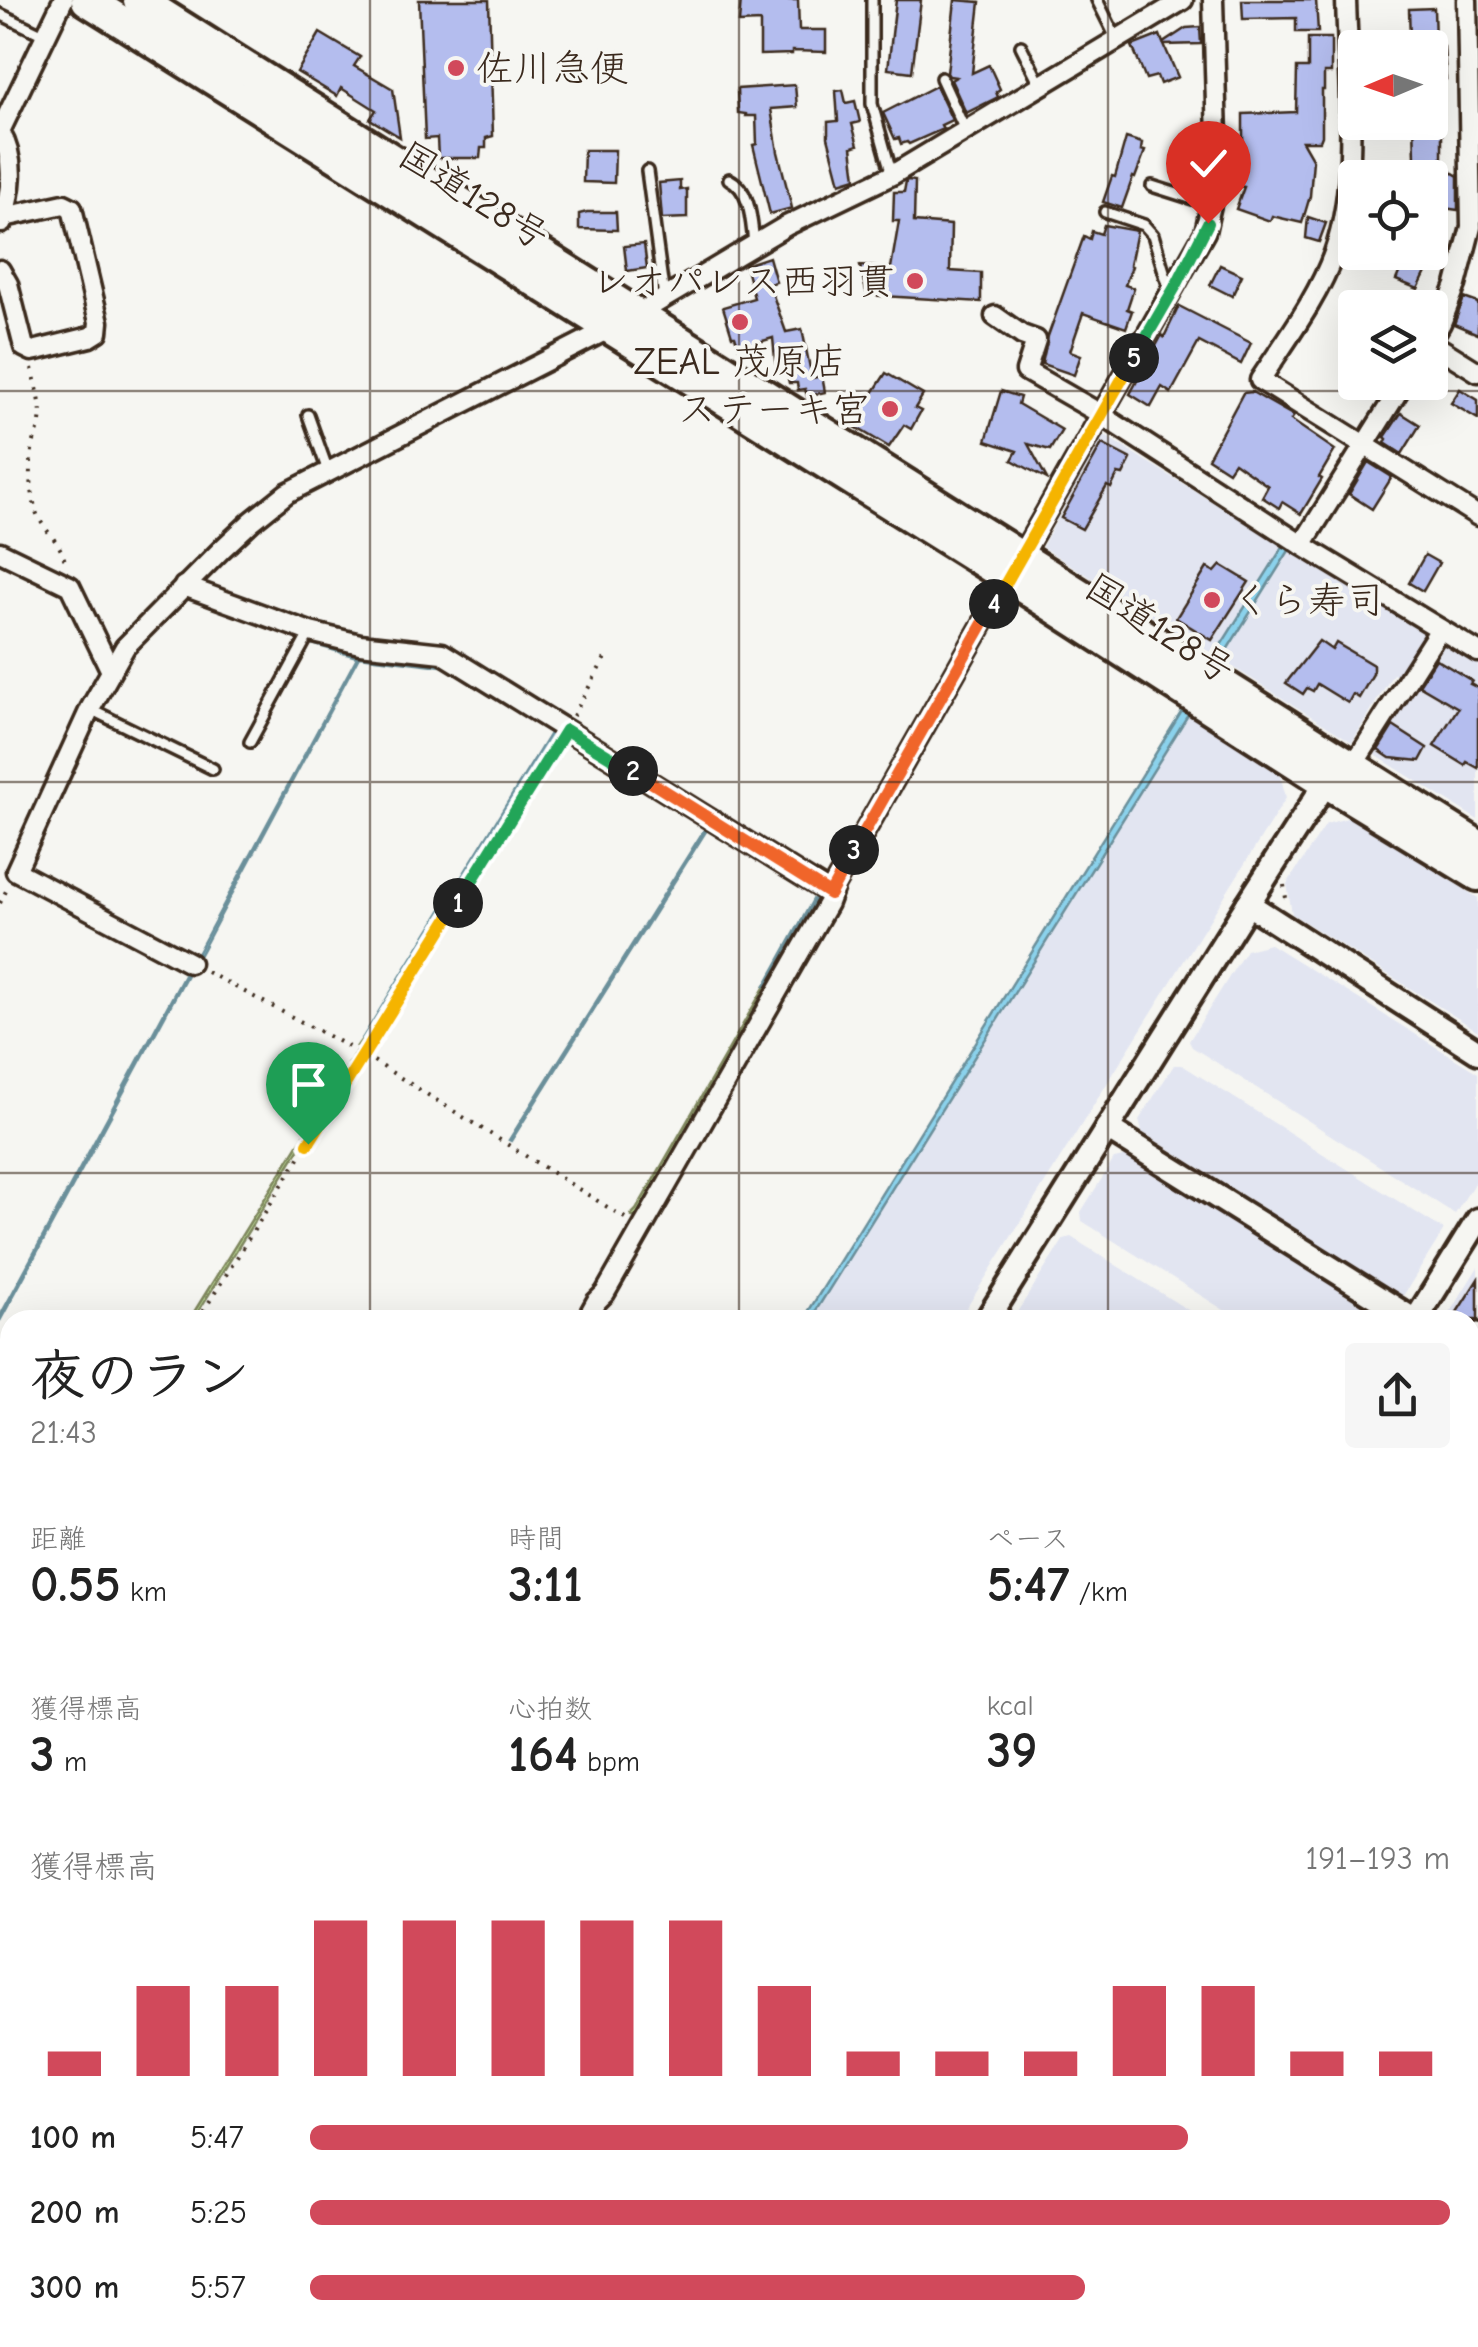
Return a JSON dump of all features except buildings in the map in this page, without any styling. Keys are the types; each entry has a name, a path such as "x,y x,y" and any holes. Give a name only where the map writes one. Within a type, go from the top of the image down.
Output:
{"highway":[{"name":"国道128号","path":"87,0 624,321"},
{"name":"国道128号","path":"139,0 624,321 1339,775 1478,875"},
{"name":"国道128号","path":"1339,775 1478,846"}],"street":[{"path":"0,270 8,284 22,342 28,350 98,332 99,322 72,208 64,204 2,223 12,176 8,146 0,131 62,0"},
{"path":"190,963 16,871 90,709 125,647 184,586 252,521 288,493 624,321 813,212 892,175 1183,0"},
{"path":"599,1310 1205,232 1218,173 1213,0"},
{"path":"1346,0 1350,156 1342,223 1321,280 1260,380 1478,516"},
{"path":"1448,303 1474,230 1474,100 1468,0"},
{"path":"996,316 1036,340 1026,372 1478,652"},
{"path":"1448,353 1478,372"},
{"path":"1302,545 1393,400"},
{"path":"0,552 70,586 111,671"},
{"path":"184,586 310,632 360,644 442,652 830,894"},
{"path":"993,1310 1320,792 1361,753 1440,629"},
{"path":"1248,904 1478,1052"},
{"path":"1107,1128 1399,1310"},
{"path":"1421,1310 1478,1220"}],"lane":[{"path":"872,0 872,104 892,175"},
{"path":"1097,0 1117,40"},
{"path":"0,14 46,36"},
{"path":"1021,46 1041,86"},
{"path":"941,78 966,131"},
{"path":"647,171 664,298"},
{"path":"728,179 745,196 754,245"},
{"path":"1152,186 1212,205"},
{"path":"1105,212 1144,225 1153,234 1171,294"},
{"path":"308,415 328,471"},
{"path":"250,742 310,632"},
{"path":"90,709 213,769"}],"path":[{"path":"28,350 40,408 32,446 36,511 62,549 70,586"},
{"path":"204,1310 566,730 605,658"},
{"path":"1284,883 1288,910"},
{"path":"190,963 364,1055 642,1229"}],"shaded area":[{"path":"1104,435 1426,634 1400,677 1393,674 1352,742 1042,547"},
{"path":"1442,641 1478,664 1478,820 1372,753"},
{"path":"1188,715 1280,774 1286,798 965,1310 816,1310"},
{"path":"1351,817 1478,898 1478,1031 1292,914 1287,884 1326,824"},
{"path":"1270,944 1478,1073 1478,1177 1455,1214 1192,1047 1189,1041 1246,950"},
{"path":"1174,1065 1182,1065 1444,1230 1403,1296 1142,1132 1139,1120"},
{"path":"1128,1156 1371,1310 1224,1310 1082,1221 1081,1212 1114,1159"},
{"path":"1071,1237 1188,1310 1018,1310 1064,1239"},
{"path":"1478,1267 1478,1310 1451,1310"}],"green space":[{"path":"365,651 427,658 451,665 349,653"},
{"path":"451,665 557,732 360,1047 357,1046 555,731"},
{"path":"818,892 819,897 639,1213 633,1217 768,986"},
{"path":"354,1055 354,1061 199,1310 195,1310"}],"water":[{"path":"1284,545 1290,549 1222,658 1216,653"},
{"path":"312,642 349,653 451,665 555,731 364,1041 551,732 450,667 359,656 199,956 357,657"},
{"path":"1182,711 1188,715 816,1310 809,1310"},
{"path":"569,740 818,895 765,986 815,896 708,828 511,1141 706,827"},
{"path":"187,970 189,971 6,1310"}],"place":[{"name":"佐川急便","path":"456,68"},
{"name":"レオパレス西羽貫","path":"915,281"},
{"name":"ZEAL 茂原店","path":"740,322"},
{"name":"ステーキ宮","path":"890,409"},
{"name":"くら寿司","path":"1212,600"}],"route":[{"path":"308,1144 566,730 830,894 1208,223"}]}
